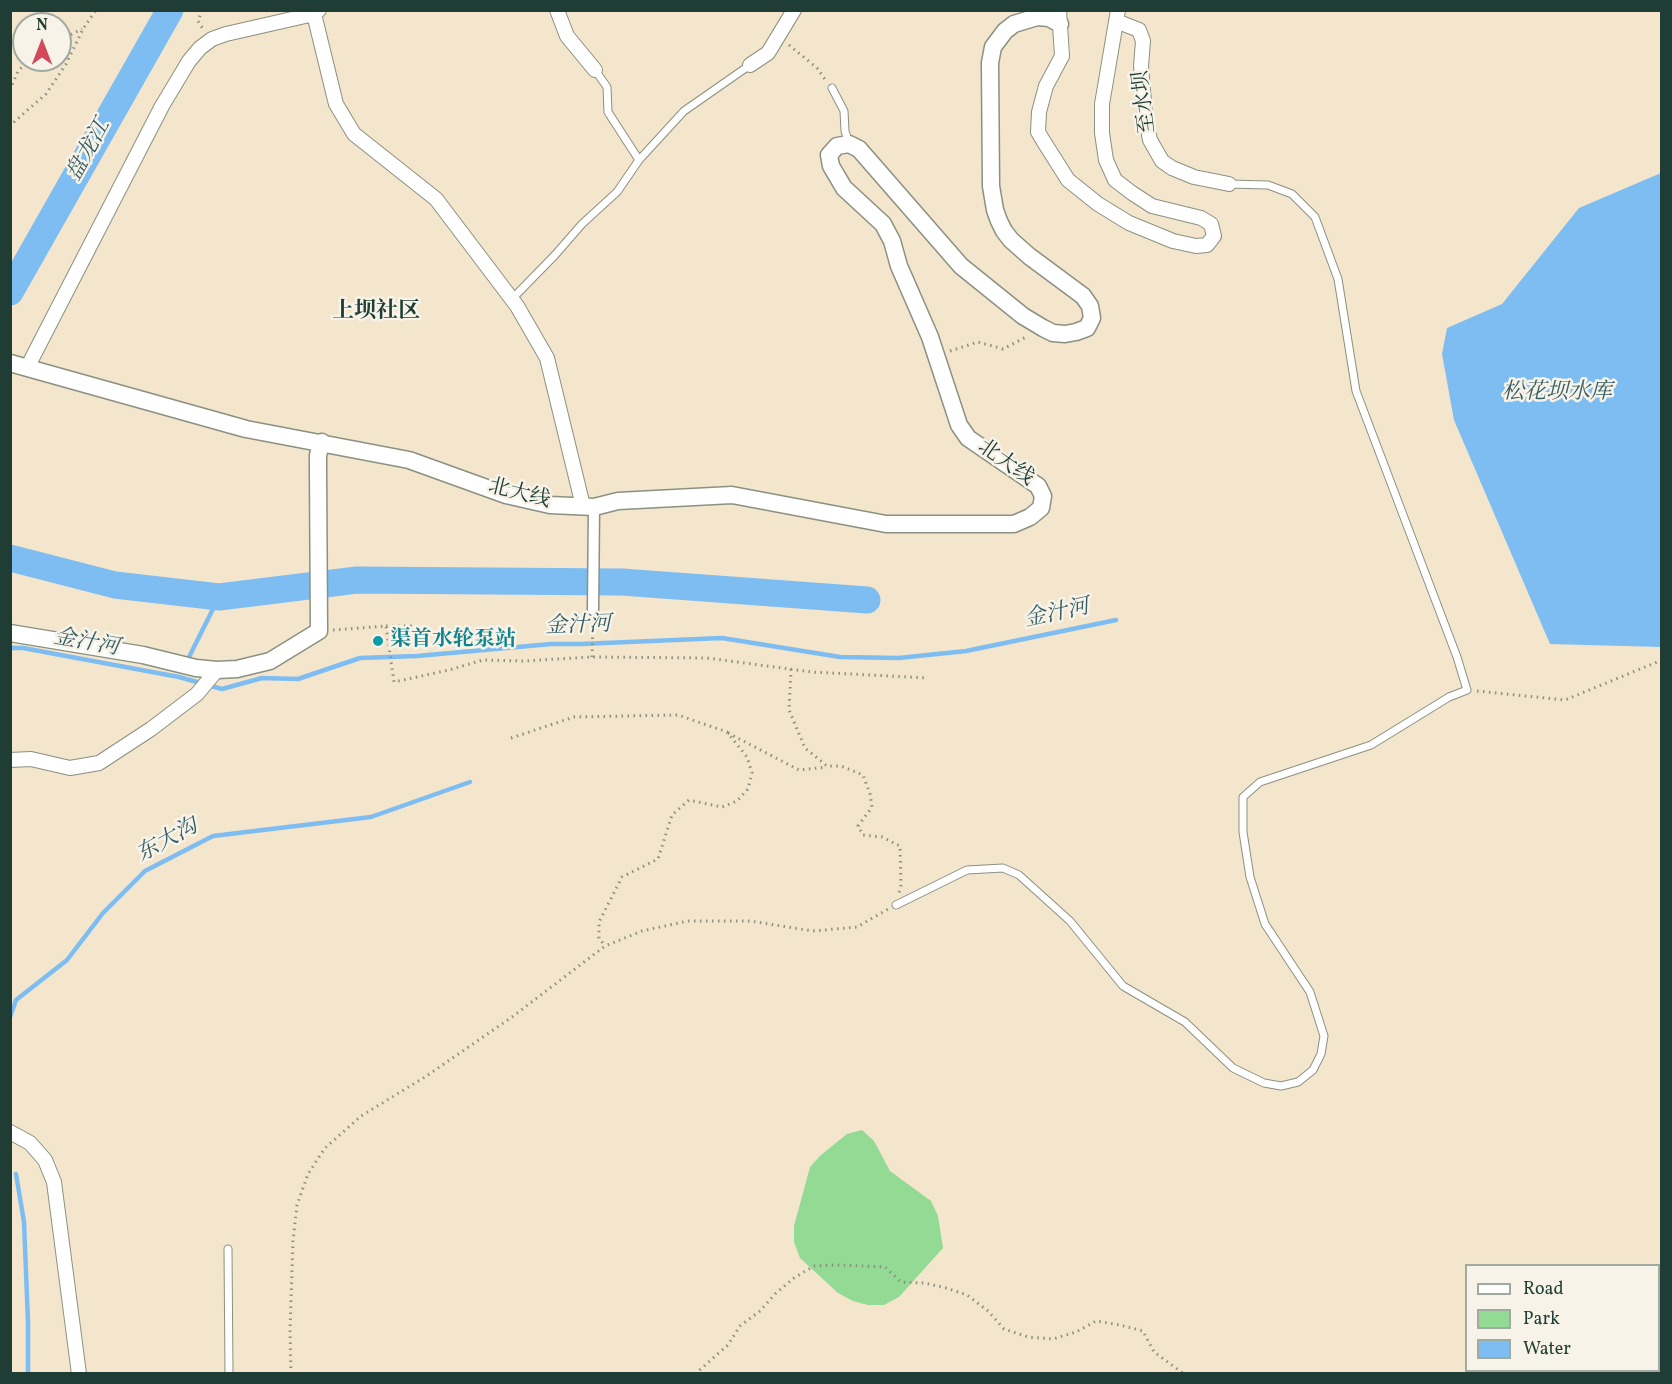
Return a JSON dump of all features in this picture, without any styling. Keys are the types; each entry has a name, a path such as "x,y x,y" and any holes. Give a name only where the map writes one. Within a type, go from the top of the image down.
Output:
{"street":[{"path":"557,10 567,36 595,70"},
{"path":"750,65 768,53 794,10"},
{"path":"19,365 189,61 212,39 316,12 336,104 354,134 436,199 512,299 546,358 588,506 594,538 593,610"},
{"path":"849,144 859,149 868,158 961,266 1023,316 1053,333 1065,334 1086,328 1092,318 1090,306 1083,296 1019,249 1004,231 994,210 991,186 990,63 993,47 1005,31 1014,24 1037,17 1060,17 1062,56 1046,86 1039,112 1038,132 1068,180 1098,204 1129,223 1173,241 1196,246 1207,245 1215,236 1211,224 1201,218 1152,206 1115,180 1106,160 1102,133 1102,104 1117,16"},
{"name":"至水坝","path":"1117,16 1139,30 1143,41 1141,66 1145,114 1150,140 1162,161 1194,177 1228,184"},
{"name":"北大线","path":"19,365 246,429 409,460 506,495 550,505 588,506 618,501 732,495 885,524 1014,525 1041,508 1043,496 1038,486 968,438 958,425 930,337 899,266 892,241 883,224 844,188 831,166 829,155 837,146 849,144"},
{"path":"10,760 31,759 70,768 99,764 152,729 197,694 213,675 270,661 319,631 318,455 322,442"},
{"path":"10,633 143,655 196,668 213,675"},
{"path":"10,1132 30,1143 45,1160 54,1182 79,1374"}],"lane":[{"path":"512,299 582,224 617,192 639,160 684,111 750,65"},
{"path":"595,70 607,87 608,112 639,160"},
{"path":"832,88 844,111 845,131 849,144"},
{"path":"896,905 967,870 1003,868 1019,875 1070,921 1123,986 1185,1022 1233,1068 1264,1083 1281,1086 1298,1082 1313,1070 1322,1054 1324,1036 1310,992 1265,924 1250,877 1243,832 1243,797 1260,782 1371,745 1449,697 1467,690 1457,657 1356,391 1338,279 1315,217 1292,194 1268,185 1228,184"},
{"path":"228,1249 229,1374"}],"path":[{"path":"10,127 46,94 66,64 83,29 96,10"},
{"path":"202,10 198,21 212,39"},
{"path":"72,34 83,29"},
{"path":"778,36 817,68 832,88"},
{"path":"10,90 18,72"},
{"path":"936,355 978,342 1003,349 1043,328"},
{"path":"319,631 386,626 411,626 418,630"},
{"path":"386,626 394,681 449,670 483,660 523,661 592,657 707,658 812,672 928,678"},
{"path":"592,657 593,636"},
{"path":"1467,690 1565,700 1662,660"},
{"path":"792,669 789,710 805,747 827,766"},
{"path":"291,1374 293,1241 297,1205 308,1174 325,1148 361,1116 425,1077 512,1017 605,946 642,931 688,921 750,921 813,931 857,927 896,905 901,885 900,846 882,837 863,835 858,826 872,807 863,775 841,766 799,770 727,732 678,715 574,717 511,738"},
{"path":"605,946 599,938 598,922 622,877 658,859 672,815 689,800 722,807 737,801 748,789 752,773 747,757 727,732"},
{"path":"695,1374 728,1345 740,1326 760,1311 794,1278 814,1266 838,1265 885,1267 901,1282 946,1287 968,1295 988,1311 1004,1329 1028,1337 1053,1339 1076,1332 1096,1321 1120,1324 1143,1331 1154,1352 1184,1374"}],"green space":[{"path":"862,1130 874,1141 890,1171 931,1201 938,1216 943,1248 899,1297 884,1305 868,1305 853,1301 838,1293 800,1258 794,1242 794,1226 810,1167 847,1134"}],"water":[{"name":"松花坝水库","path":"1661,173 1661,647 1550,644 1454,420 1442,354 1447,328 1502,304 1579,208"}],"waterway":[{"name":"盘龙江","path":"10,292 170,10"},
{"path":"10,558 115,585 219,597 357,580 622,582 867,600"},
{"path":"187,661 219,597"},
{"name":"金汁河","path":"10,648 23,648 179,677 222,689 262,678 298,679 360,658 417,656 551,644 722,638 840,657 899,658 966,651 1116,620"},
{"name":"东大沟","path":"10,1017 16,1000 67,960 103,913 145,871 213,836 371,817 470,782"},
{"name":"东大沟","path":"16,1174 24,1222 28,1374"}],"place":[{"name":"渠首水轮泵站","path":"378,641"}],"district":[{"name":"上坝社区","path":"376,313"}]}
